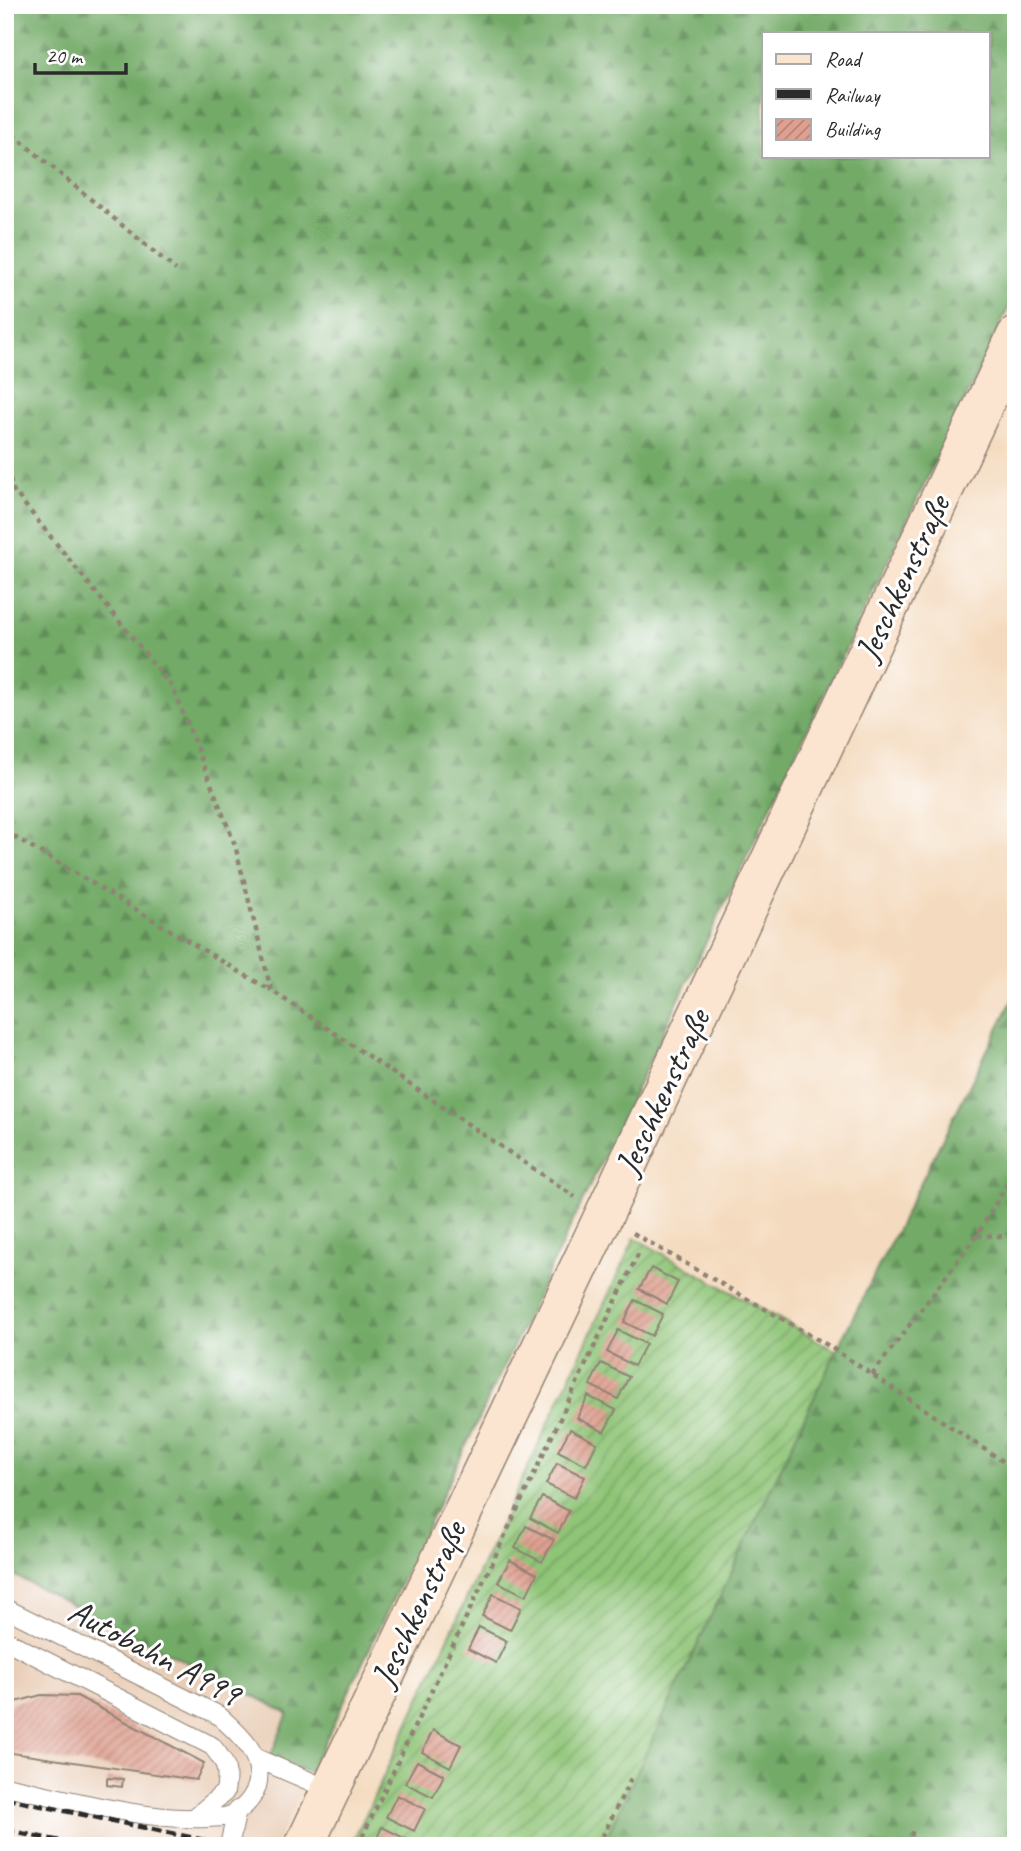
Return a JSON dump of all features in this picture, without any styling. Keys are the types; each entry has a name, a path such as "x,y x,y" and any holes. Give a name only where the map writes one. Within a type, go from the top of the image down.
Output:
{"street":[{"name":"Jeschkenstraße","path":"304,1846 603,1217 1016,336"}],"lane":[{"name":"Autobahn A999","path":"5,1608 218,1715 241,1735 256,1758 257,1785 248,1803 237,1810"},
{"name":"Autobahn A999","path":"5,1640 212,1745 224,1761 228,1776 225,1792 194,1818"},
{"path":"256,1758 330,1790"},
{"path":"5,1786 138,1813 194,1818 228,1816 237,1810"},
{"path":"229,1846 237,1810"}],"path":[{"path":"5,128 176,270"},
{"path":"5,459 13,490 173,688 234,845 271,990"},
{"path":"5,831 271,990 603,1217 829,1346 1016,1470"},
{"path":"873,1375 977,1235 1016,1168"},
{"path":"977,1235 1016,1237"},
{"path":"358,1846 639,1252"},
{"path":"598,1846 632,1776"},
{"path":"909,1846 913,1828"}],"shaded area":[{"path":"5,1571 288,1713 310,1773 275,1846 5,1846"}],"green space":[{"path":"5,5 1016,5 1016,292 310,1773 270,1758 288,1713 5,1571"},
{"path":"1016,993 1016,1846 602,1846 836,1351"},
{"path":"635,1238 836,1351 602,1846 351,1846"}],"building":[{"path":"651,1268 678,1282 667,1304 639,1289"},
{"path":"635,1300 663,1314 652,1336 624,1322"},
{"path":"618,1330 646,1344 634,1366 607,1352"},
{"path":"601,1363 629,1377 618,1399 590,1385"},
{"path":"588,1396 616,1410 604,1432 577,1418"},
{"path":"570,1429 597,1443 586,1465 558,1451"},
{"path":"557,1463 585,1477 574,1498 546,1484"},
{"path":"542,1497 569,1511 558,1533 530,1518"},
{"path":"526,1526 554,1540 542,1562 515,1548"},
{"path":"510,1560 537,1574 526,1596 498,1582"},
{"path":"493,1594 521,1608 510,1630 482,1616"},
{"path":"479,1627 507,1641 496,1663 468,1649"},
{"path":"41,1695 77,1696 204,1763 196,1780 5,1752 5,1705"},
{"path":"433,1730 461,1745 450,1767 422,1752"},
{"path":"417,1761 444,1775 433,1797 405,1783"},
{"path":"107,1778 123,1779 122,1787 107,1785"},
{"path":"397,1795 425,1809 414,1831 386,1817"},
{"path":"382,1827 410,1841 408,1846 373,1846"}],"railway":[{"path":"5,1798 222,1844"},
{"path":"5,1830 83,1846"}]}
